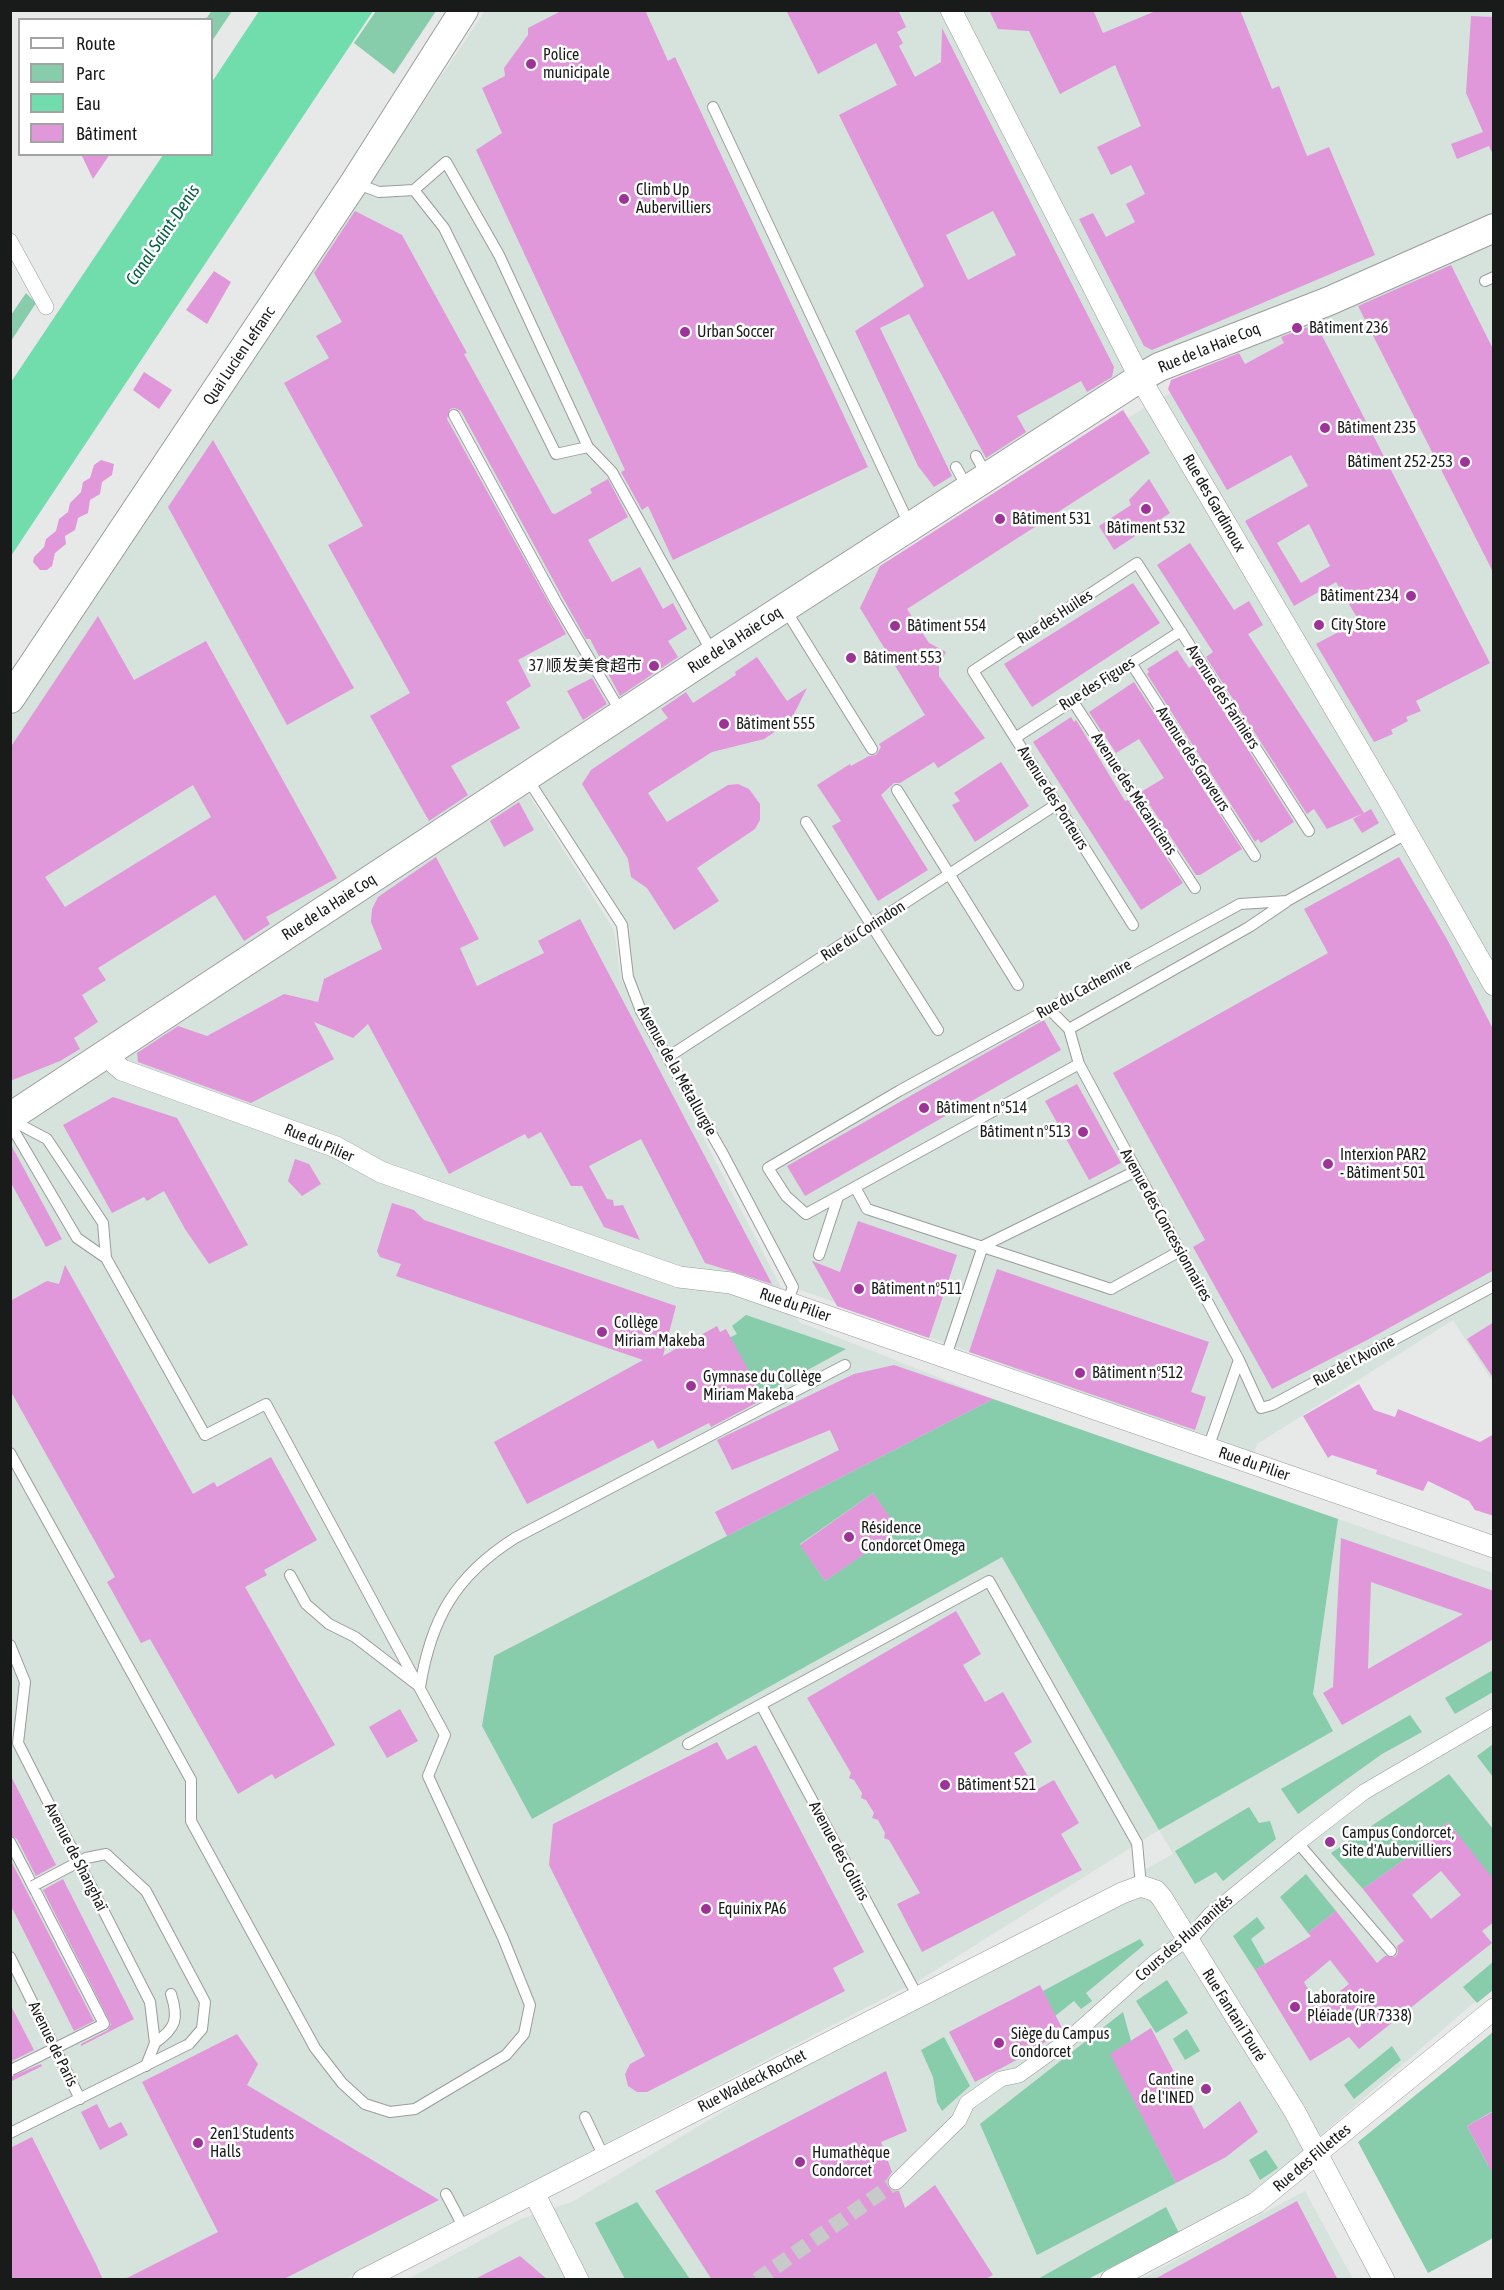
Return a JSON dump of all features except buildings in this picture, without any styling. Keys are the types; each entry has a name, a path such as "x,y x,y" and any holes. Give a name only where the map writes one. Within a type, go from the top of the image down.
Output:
{"main road":[{"name":"Quai Lucien Lefranc","path":"10,699 354,183 464,10"},
{"name":"Rue de la Haie Coq","path":"10,1120 104,1054 911,526 972,472 1159,367 1329,301 1494,228"}],"street":[{"name":"Rue des Gardinoux","path":"951,10 1140,378 1408,833 1494,985"},
{"path":"10,241 46,307"},
{"name":"Rue du Pilier","path":"104,1054 122,1070 336,1147 381,1172 679,1277 732,1283 1494,1546"},
{"name":"Cours des Humanités","path":"896,2182 959,2120 967,2103 1001,2079 1019,2075 1069,2039 1155,1962 1202,1927 1210,1915 1298,1843 1364,1792 1494,1716"},
{"name":"Rue Fantani Touré","path":"1142,1886 1156,1891 1162,1898 1318,2153"},
{"name":"Rue Waldeck Rochet","path":"363,2280 918,1996 1135,1887 1142,1886"},
{"name":"Rue des Fillettes","path":"1112,2280 1256,2204 1494,2009"},
{"path":"1318,2153 1384,2280"},
{"path":"534,2193 578,2280"}],"lane":[{"path":"713,107 911,526"},
{"path":"354,183 379,192 414,190 446,162 499,255 588,447 612,472 713,654"},
{"path":"414,190 444,228 556,454 588,447"},
{"path":"454,416 556,602 622,714"},
{"name":"Avenue des Fariniers","path":"1137,563 1310,831"},
{"name":"Rue des Huiles","path":"973,671 1137,563"},
{"path":"785,608 872,749"},
{"name":"Rue des Figues","path":"1014,738 1181,631"},
{"name":"Avenue des Graveurs","path":"1131,663 1255,856"},
{"name":"Avenue des Porteurs","path":"973,671 1133,925"},
{"name":"Avenue des Mécaniciens","path":"1072,700 1195,888"},
{"name":"Avenue de la Métallurgie","path":"526,777 622,925 627,947 628,976 641,1011 723,1154 793,1287 788,1303"},
{"path":"897,790 1018,986"},
{"name":"Rue du Corindon","path":"668,1057 1057,804"},
{"path":"806,822 938,1030"},
{"name":"Rue du Cachemire","path":"838,1197 806,1214 786,1196 768,1168 899,1090 1240,904 1287,901 1408,833"},
{"path":"1069,1029 1248,927 1287,901"},
{"name":"Avenue des Concessionnaires","path":"1049,1009 1069,1029 1079,1064 1239,1360"},
{"path":"819,1255 838,1197 1079,1064"},
{"path":"10,1120 77,1238 106,1258"},
{"path":"10,1120 47,1139 103,1223 106,1258 205,1435 266,1404 420,1687 445,1735 428,1776 503,1938 530,2005 524,2034 506,2055 415,2109 390,2112 365,2104 342,2083 315,2049 191,1821 191,1780 10,1453"},
{"path":"946,1356 984,1246 1136,1171"},
{"path":"855,1187 867,1209 1110,1289 1180,1251"},
{"name":"Rue de l'Avoine","path":"1239,1360 1261,1408 1272,1405 1494,1286"},
{"path":"1208,1448 1239,1360"},
{"path":"420,1687 426,1648 440,1615 455,1592 493,1552 515,1538 845,1365"},
{"path":"290,1575 306,1604 328,1624 355,1637 420,1687"},
{"path":"688,1744 989,1581 1137,1843 1142,1886"},
{"name":"Avenue de Shanghaï","path":"10,1645 24,1682 18,1743 150,2002 155,2043 146,2066"},
{"name":"Avenue des Coltins","path":"760,1705 918,1996"},
{"path":"10,1842 104,2024 11,2070"},
{"path":"1298,1843 1391,1951"},
{"path":"10,2133 189,2044 202,2029 205,2002 146,1891 106,1854 86,1858 35,1890"},
{"name":"Avenue de Paris","path":"10,1957 80,2098"},
{"path":"155,2043 170,2033 177,2013 171,1994"},
{"path":"585,2117 604,2157"},
{"path":"446,2194 464,2228"}],"shaded area":[{"path":"485,11 1493,11 1493,217 1124,377 890,524 512,768 614,930 621,979 799,1322 993,1399 1493,1573 1493,1986 1252,2195 1088,2279 408,2279 521,2219 572,2202 903,2004 1173,1854 1159,1830 921,1979 345,2279 11,2280 11,718"},
{"path":"1493,229 1493,1382 1453,1320 1257,1444 1253,1456 793,1287 628,977 622,925 526,777 1277,329"},
{"path":"1305,2191 1353,2279 1139,2280"}],"green space":[{"path":"212,10 232,11 213,40 213,18 207,18"},
{"path":"376,11 436,11 394,74 354,43"},
{"path":"26,293 36,303 11,341 11,315"},
{"path":"746,1315 846,1349 762,1395 727,1339 737,1334 732,1326"},
{"path":"993,1399 1338,1519 1313,1694 1333,1731 1159,1830 1002,1557 532,1819 482,1726 494,1656","holes":["873,1493 898,1530 825,1581 800,1544"]},
{"path":"1493,1670 1493,1692 1455,1714 1445,1698"},
{"path":"1410,1715 1422,1732 1382,1754 1298,1814 1281,1789"},
{"path":"1493,1744 1493,1777 1477,1756"},
{"path":"1449,1774 1493,1829 1493,1880 1448,1822 1420,1844 1422,1847 1363,1889 1331,1853"},
{"path":"1249,1807 1259,1823 1270,1821 1276,1839 1223,1881 1216,1872 1195,1884 1175,1851"},
{"path":"1306,1874 1336,1911 1308,1933 1280,1897"},
{"path":"1257,1917 1265,1928 1251,1939 1265,1964 1255,1970 1233,1936"},
{"path":"1140,1939 1144,1945 1086,1993 1092,2001 1081,2009 1074,2001 1055,2016 1043,1991"},
{"path":"1493,1962 1493,1990 1477,2003 1463,1987"},
{"path":"1167,1980 1188,2013 1156,2033 1136,2001"},
{"path":"1123,2012 1131,2041 1111,2054 1176,2183 1037,2255 980,2124"},
{"path":"1187,2029 1200,2051 1185,2060 1173,2039"},
{"path":"1493,2032 1493,2111 1467,2126 1488,2165 1493,2163 1493,2238 1428,2273 1358,2142"},
{"path":"944,2037 970,2086 942,2111 937,2102 933,2077 921,2050"},
{"path":"1392,2046 1401,2060 1354,2099 1344,2085"},
{"path":"1266,2150 1278,2168 1260,2180 1249,2160"},
{"path":"637,2202 690,2279 625,2279 595,2223"},
{"path":"1166,2207 1179,2233 1088,2279 1036,2280"}],"water":[{"name":"Canal Saint-Denis","path":"259,11 373,11 11,556 11,382 162,156 213,156 213,80"}],"tunnel":[{"path":"757,2280 896,2182"}],"place":[{"name":"Police municipale","path":"531,64"},
{"name":"Climb Up Aubervilliers","path":"624,199"},
{"name":"Bâtiment 236","path":"1297,328"},
{"name":"Urban Soccer","path":"685,332"},
{"name":"Bâtiment 235","path":"1325,428"},
{"name":"Bâtiment 252-253","path":"1465,462"},
{"name":"Bâtiment 532","path":"1146,509"},
{"name":"Bâtiment 531","path":"1000,519"},
{"name":"Bâtiment 234","path":"1411,596"},
{"name":"City Store","path":"1319,625"},
{"name":"Bâtiment 554","path":"895,626"},
{"name":"Bâtiment 553","path":"851,658"},
{"name":"37 顺发美食超市","path":"654,666"},
{"name":"Bâtiment 555","path":"724,724"},
{"name":"Bâtiment n°514","path":"924,1108"},
{"name":"Bâtiment n°513","path":"1083,1132"},
{"name":"Interxion PAR2 - Bâtiment 501","path":"1328,1164"},
{"name":"Bâtiment n°511","path":"859,1289"},
{"name":"Collège Miriam Makeba","path":"602,1332"},
{"name":"Bâtiment n°512","path":"1080,1373"},
{"name":"Gymnase du Collège Miriam Makeba","path":"691,1386"},
{"name":"Résidence Condorcet Omega","path":"849,1537"},
{"name":"Bâtiment 521","path":"945,1785"},
{"name":"Campus Condorcet, Site d'Aubervilliers","path":"1330,1842"},
{"name":"Equinix PA6","path":"706,1909"},
{"name":"Laboratoire Pléiade (UR 7338)","path":"1295,2007"},
{"name":"Siège du Campus Condorcet","path":"999,2043"},
{"name":"Cantine de l'INED","path":"1206,2089"},
{"name":"2en1 Students Halls","path":"198,2143"},
{"name":"Humathèque Condorcet","path":"800,2162"}]}
